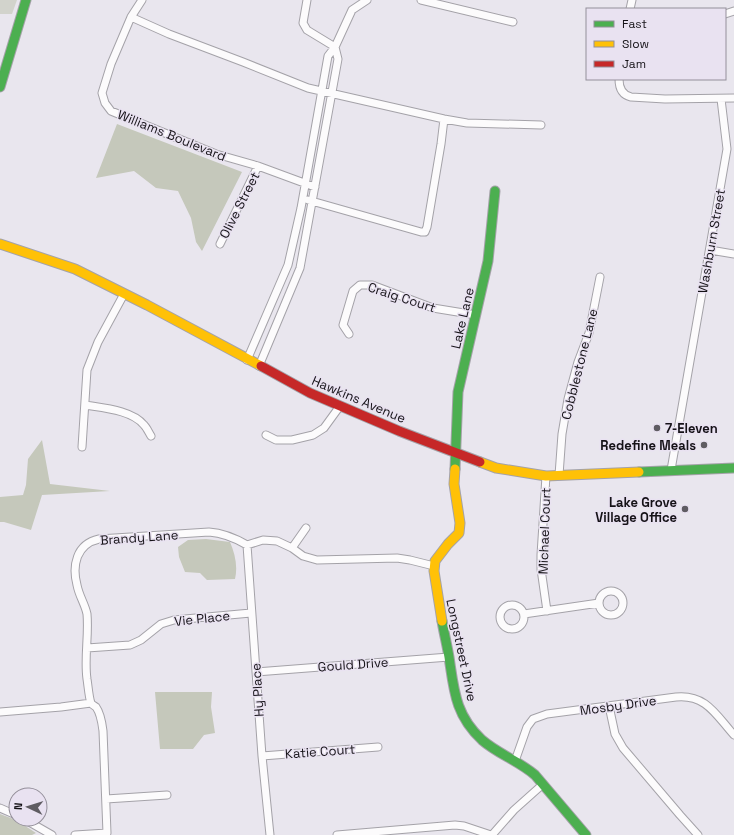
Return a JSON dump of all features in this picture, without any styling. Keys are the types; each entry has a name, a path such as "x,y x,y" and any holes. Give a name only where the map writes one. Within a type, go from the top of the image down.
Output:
{"street":[{"path":"0,87 26,0"},
{"name":"Williams Boulevard","path":"142,0 131,18 111,64 102,93 105,103 111,111 216,154 258,166 315,187"},
{"path":"258,366 299,269 313,201 338,59 335,47 307,30 303,23 307,0"},
{"path":"247,360 288,265 305,184 328,56 335,47 352,10 368,0"},
{"path":"421,0 513,22"},
{"path":"131,18 308,88 322,92 467,123 541,126"},
{"path":"619,80 621,90 627,96 631,97 734,98"},
{"name":"Washburn Street","path":"671,470 727,149 721,99"},
{"path":"302,198 425,232 444,119"},
{"name":"Olive Street","path":"220,244 258,166"},
{"name":"Lake Lane","path":"455,451 458,392 488,261 495,190"},
{"name":"Hawkins Avenue","path":"0,244 75,270 124,294 310,393 399,431 455,451 496,468 546,476 734,468"},
{"path":"710,250 734,254"},
{"path":"288,265 299,269"},
{"name":"Cobblestone Lane","path":"559,475 562,434 568,398 578,362 589,333 600,277"},
{"name":"Craig Court","path":"349,334 342,325 354,291 360,285 372,285 442,310 476,315"},
{"path":"82,447 87,370 98,342 124,294"},
{"path":"85,405 115,410 128,414 144,424 151,436"},
{"path":"266,435 276,440 292,440 313,435 324,428 340,406"},
{"path":"247,545 270,540 277,541 292,548 303,556 317,560 397,558 434,566 443,550 460,533 460,522 454,484 455,451"},
{"name":"Michael Court","path":"546,476 541,569 547,611"},
{"path":"292,548 306,528"},
{"name":"Brandy Lane","path":"75,835 107,833 103,731 101,719 96,707 91,703 87,676 86,611 84,601 77,585 75,570 76,558 79,552 90,542 99,539 209,532 224,534 247,545"},
{"name":"Hy Place","path":"247,545 262,756 270,835"},
{"name":"Longstreet Drive","path":"434,566 434,578 454,690 457,704 464,718 481,739 488,745 529,770 586,835"},
{"path":"524,614 599,603"},
{"name":"Vie Place","path":"87,648 130,645 141,640 161,624 174,620 251,613"},
{"name":"Gould Drive","path":"256,672 449,657"},
{"name":"Mosby Drive","path":"515,761 528,727 533,719 547,714 676,697 689,696 702,700 734,735"},
{"path":"0,712 54,708 91,703"},
{"path":"609,706 613,728 618,741 698,835"},
{"name":"Katie Court","path":"262,756 378,747"},
{"path":"337,835 455,825 464,826 491,835 514,810 542,785"},
{"path":"106,799 167,795"},
{"path":"38,827 52,835"}],"shaded area":[{"path":"0,0 17,0 12,14 0,14"},
{"path":"117,124 242,172 202,251 196,242 191,218 178,191 156,188 134,171 96,178"},
{"path":"42,440 50,484 110,491 42,495 31,530 0,522 0,497 23,495 26,485 28,459"},
{"path":"206,539 230,542 236,560 235,579 207,580 200,573 185,572 179,557 178,547 188,540"},
{"path":"155,692 212,692 211,707 215,733 204,735 193,749 160,749"},
{"path":"0,814 8,817 8,827 27,827 36,833 32,835 0,835"}],"traffic: fast":[{"path":"0,87 26,0"},
{"path":"455,469 458,392 488,261 495,191"},
{"path":"639,472 734,468"},
{"path":"442,621 457,702 466,721 473,731 488,745 535,775 586,835"}],"traffic: slow":[{"path":"0,244 75,269 147,305 261,366"},
{"path":"480,462 496,468 546,476 639,472"},
{"path":"442,621 434,571 435,561 459,533 460,523 454,484 455,469"}],"traffic: jam":[{"path":"261,366 310,393 399,431 480,462"}],"place":[{"name":"7-Eleven","path":"657,428"},
{"name":"Redefine Meals","path":"704,445"},
{"name":"Lake Grove Village Office","path":"685,509"}]}
